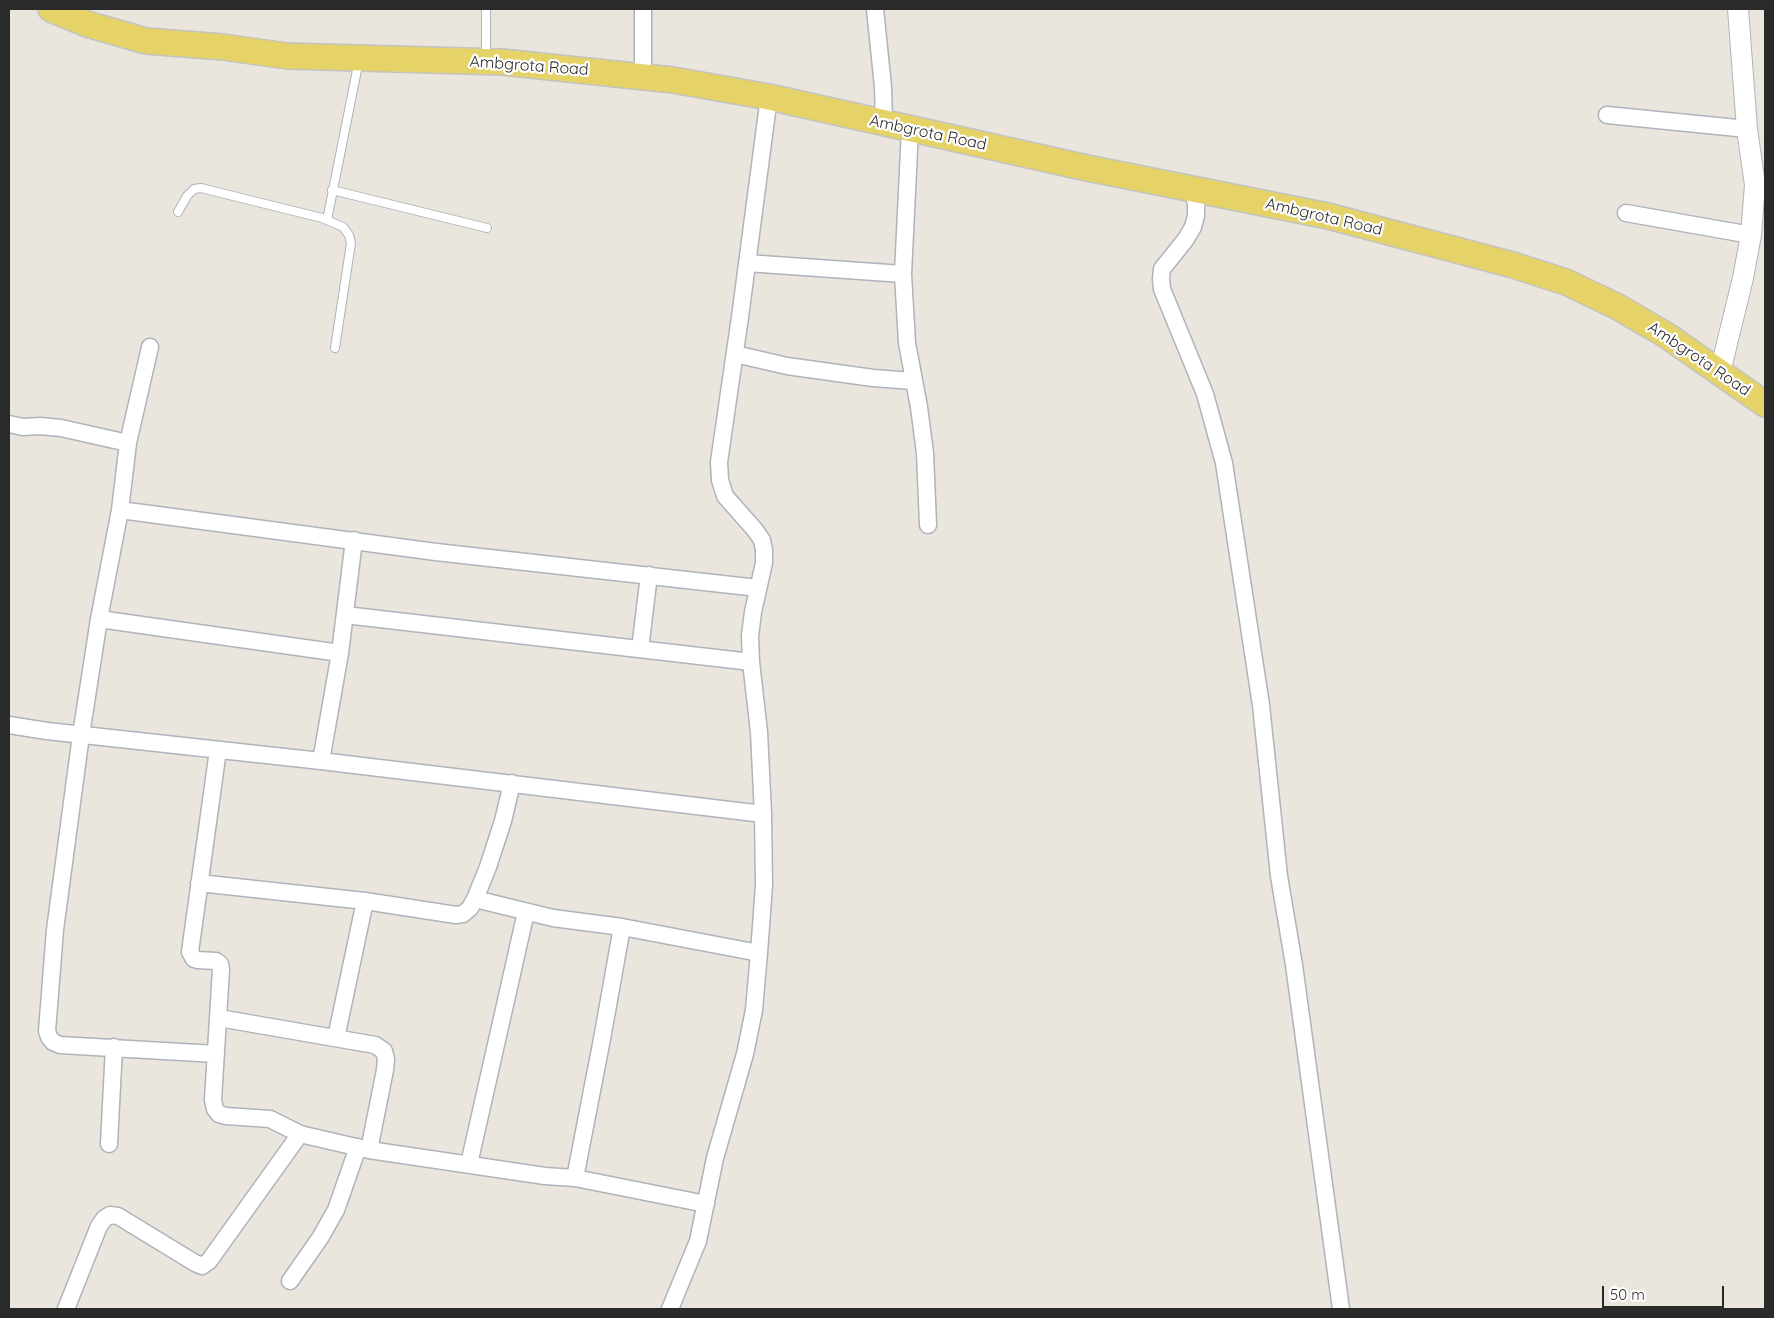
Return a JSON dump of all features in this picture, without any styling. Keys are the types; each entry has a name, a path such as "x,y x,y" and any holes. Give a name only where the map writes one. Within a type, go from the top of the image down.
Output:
{"main road":[{"name":"Ambgrota Road","path":"51,9 87,24 146,41 230,48 287,56 486,62 672,80 769,97 1087,168 1328,216 1513,264 1586,290 1654,328 1765,404"}],"street":[{"path":"642,9 643,78"},
{"path":"875,9 883,87 884,124"},
{"path":"1720,372 1743,278 1760,186 1747,129 1738,9"},
{"path":"670,1309 698,1240 715,1158 745,1054 754,1010 759,952 764,885 763,814 759,732 750,636 753,612 764,563 764,550 762,540 755,530 725,496 720,480 719,462 769,97"},
{"path":"1607,115 1747,129"},
{"path":"910,129 903,274 907,343 919,407 925,453 928,525"},
{"path":"1193,188 1196,205 1193,227 1162,270 1162,290 1205,394 1224,463 1261,705 1279,876 1294,965 1341,1309"},
{"path":"1626,213 1751,235"},
{"path":"747,263 903,274"},
{"path":"150,347 128,443 120,510 99,619 81,735 55,930 47,1031 53,1042 60,1045 216,1054"},
{"path":"735,354 786,366 873,378 913,381"},
{"path":"9,424 61,428 128,443"},
{"path":"120,510 436,552 758,588"},
{"path":"321,761 340,652 354,540"},
{"path":"640,650 649,575"},
{"path":"345,615 751,662"},
{"path":"99,619 340,652"},
{"path":"9,725 763,814"},
{"path":"218,750 190,952 198,960 211,960 220,964 219,1018 213,1100 215,1109 219,1114 270,1119 300,1134 363,1149 545,1176 576,1178 706,1204"},
{"path":"199,883 365,901 456,915 463,914 470,908 475,899 503,821 512,784"},
{"path":"475,899 553,918 622,927 759,952"},
{"path":"336,1038 365,901"},
{"path":"469,1164 526,912"},
{"path":"576,1178 622,927"},
{"path":"219,1018 375,1044 384,1051 386,1059 363,1149 336,1210 320,1238 290,1281"},
{"path":"109,1144 114,1048"},
{"path":"66,1309 99,1226 104,1219 110,1215 118,1216 195,1264 202,1266 209,1261 300,1134"}],"lane":[{"path":"486,9 486,62"},
{"path":"327,220 360,58"},
{"path":"178,212 187,196 194,190 201,188 327,220 343,227 349,235 351,243 335,348"},
{"path":"332,190 487,228"}]}
